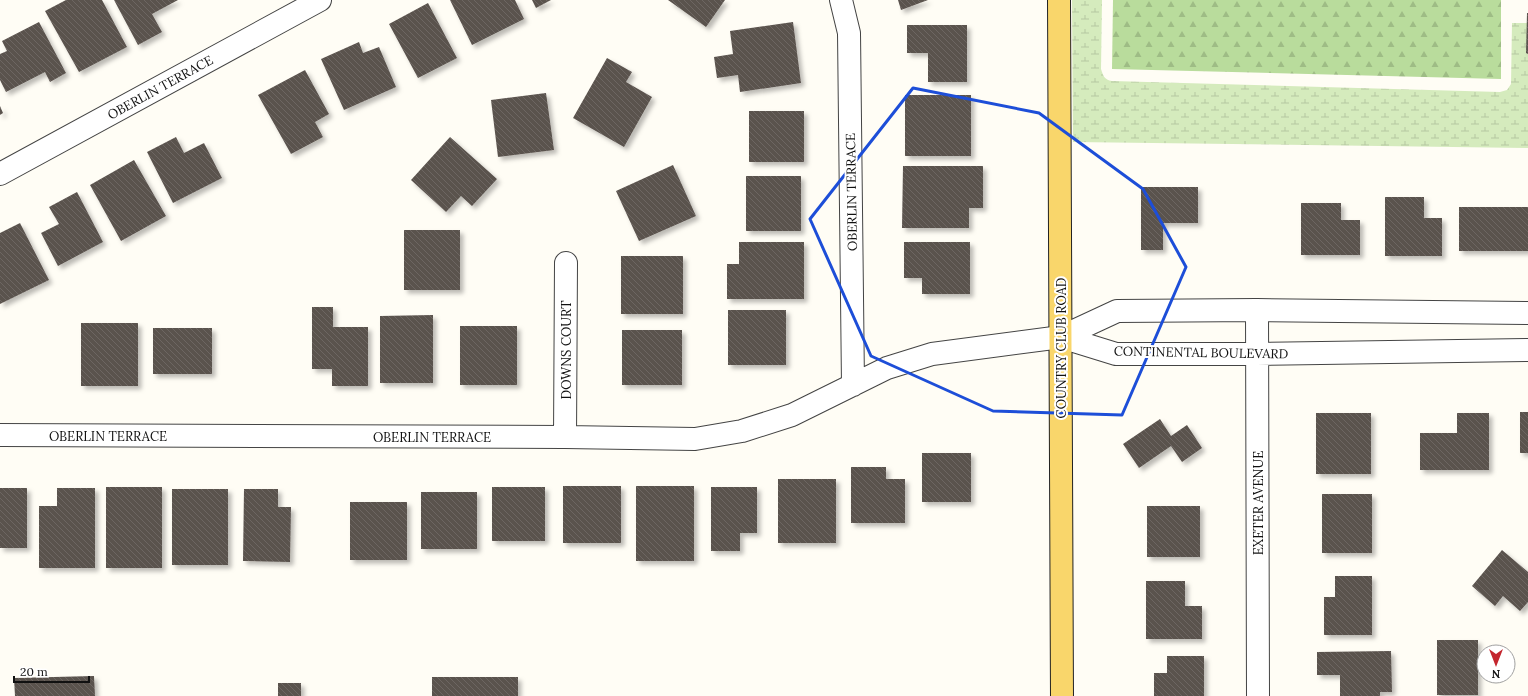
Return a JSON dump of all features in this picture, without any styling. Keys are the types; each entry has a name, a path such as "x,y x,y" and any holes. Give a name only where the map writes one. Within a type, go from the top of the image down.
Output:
{"main road":[{"name":"COUNTRY CLUB ROAD","path":"1059,0 1062,696"}],"street":[{"name":"OBERLIN TERRACE","path":"0,174 320,0"},
{"name":"OBERLIN TERRACE","path":"841,0 849,33 853,385"},
{"name":"DOWNS COURT","path":"565,437 566,263"},
{"path":"1061,337 1117,311 1257,310 1528,313"},
{"name":"EXETER AVENUE","path":"1257,310 1258,696"},
{"name":"OBERLIN TERRACE","path":"0,435 565,437 695,439 742,432 792,415 887,368 932,354 1061,337"},
{"name":"CONTINENTAL BOULEVARD","path":"1061,337 1116,354 1257,354 1528,350"}],"highlighted area":[{"path":"913,88 1039,113 1143,189 1186,267 1122,415 993,411 871,356 810,219"}],"green space":[{"path":"1072,0 1102,0 1101,69 1103,75 1112,81 1500,92 1507,90 1511,84 1512,23 1528,23 1528,148 1073,142"},
{"path":"1113,0 1501,0 1501,79 1112,69"}],"building":[{"path":"66,0 102,0 127,47 79,72 45,11"},
{"path":"114,0 178,0 152,14 162,32 138,45"},
{"path":"450,0 515,0 524,19 472,45"},
{"path":"532,0 551,0 536,8"},
{"path":"668,0 725,0 706,27"},
{"path":"898,0 928,0 901,10"},
{"path":"428,3 457,58 418,78 389,24"},
{"path":"1528,13 1528,54 1526,53"},
{"path":"39,22 66,73 50,82 45,72 6,92 0,80 0,54 7,51 2,41"},
{"path":"793,22 801,83 740,92 738,75 717,78 714,57 733,54 730,31"},
{"path":"907,25 967,25 967,82 928,82 928,53 907,53"},
{"path":"359,42 363,53 379,47 396,87 344,110 321,59"},
{"path":"607,58 632,72 626,82 652,97 624,147 573,118"},
{"path":"305,70 329,114 315,122 323,137 291,154 258,95"},
{"path":"546,93 554,150 498,157 491,100"},
{"path":"905,95 971,95 971,156 905,156"},
{"path":"0,106 3,113 0,115"},
{"path":"749,111 804,111 804,162 749,162"},
{"path":"176,137 184,153 204,143 222,178 173,203 147,152"},
{"path":"450,137 497,179 472,206 461,196 446,212 411,180"},
{"path":"134,160 166,216 121,241 90,185"},
{"path":"673,165 696,216 639,241 616,191"},
{"path":"903,166 983,166 983,208 969,208 969,228 902,228"},
{"path":"746,176 801,176 801,231 746,231"},
{"path":"1141,187 1198,187 1198,223 1163,223 1163,250 1141,250"},
{"path":"77,192 103,242 58,266 41,233 59,224 49,207"},
{"path":"1385,197 1424,197 1424,218 1442,218 1442,256 1385,256"},
{"path":"1301,203 1341,203 1341,220 1360,220 1360,255 1301,255"},
{"path":"1459,207 1528,207 1528,251 1459,251"},
{"path":"20,223 49,280 0,304 0,233"},
{"path":"404,230 460,230 460,290 404,290"},
{"path":"739,242 804,242 804,299 727,299 727,264 739,264"},
{"path":"904,242 970,242 970,294 922,294 922,278 904,278"},
{"path":"621,256 683,256 683,314 621,314"},
{"path":"312,307 333,307 333,327 368,327 368,386 332,386 332,369 312,369"},
{"path":"728,310 786,310 786,365 728,365"},
{"path":"433,315 433,383 380,383 380,316"},
{"path":"81,323 138,323 138,386 81,386"},
{"path":"460,326 517,326 517,385 460,385"},
{"path":"153,328 212,328 212,374 153,374"},
{"path":"622,330 682,330 682,385 622,385"},
{"path":"1520,412 1528,412 1528,453 1520,453"},
{"path":"1316,413 1371,413 1371,474 1316,474"},
{"path":"1457,413 1489,413 1489,470 1420,470 1420,433 1457,433"},
{"path":"1160,419 1171,436 1187,425 1202,448 1182,462 1171,446 1139,468 1123,444"},
{"path":"922,453 971,453 971,502 922,502"},
{"path":"851,467 886,467 886,479 905,479 905,523 851,523"},
{"path":"778,479 836,479 836,543 778,543"},
{"path":"563,486 621,486 621,543 563,543"},
{"path":"636,486 694,486 694,561 636,561"},
{"path":"106,487 162,487 162,568 106,568"},
{"path":"492,487 545,487 545,541 492,541"},
{"path":"711,487 757,487 757,533 740,533 740,551 711,551"},
{"path":"0,488 27,488 27,548 0,548"},
{"path":"57,488 95,488 95,568 39,568 39,506 57,506"},
{"path":"172,489 228,489 228,565 172,565"},
{"path":"244,489 278,489 278,507 291,507 290,562 243,561"},
{"path":"421,492 477,492 477,549 421,549"},
{"path":"1322,494 1372,494 1372,553 1322,553"},
{"path":"350,502 407,502 407,560 350,560"},
{"path":"1147,506 1200,506 1200,557 1147,557"},
{"path":"1502,550 1528,572 1528,602 1520,611 1503,596 1495,606 1472,586"},
{"path":"1335,576 1372,576 1372,635 1324,635 1324,597 1335,597"},
{"path":"1146,581 1185,581 1185,606 1202,606 1202,639 1146,639"},
{"path":"1437,640 1478,640 1478,644 1476,644 1476,684 1478,684 1478,695 1437,695"},
{"path":"1391,651 1392,692 1380,692 1380,696 1340,696 1340,675 1317,675 1317,652"},
{"path":"1167,656 1204,656 1204,696 1154,696 1154,673 1167,673"},
{"path":"94,676 95,696 15,696 14,678"},
{"path":"432,677 518,677 518,696 432,696"},
{"path":"278,683 301,683 301,696 278,696"}]}
